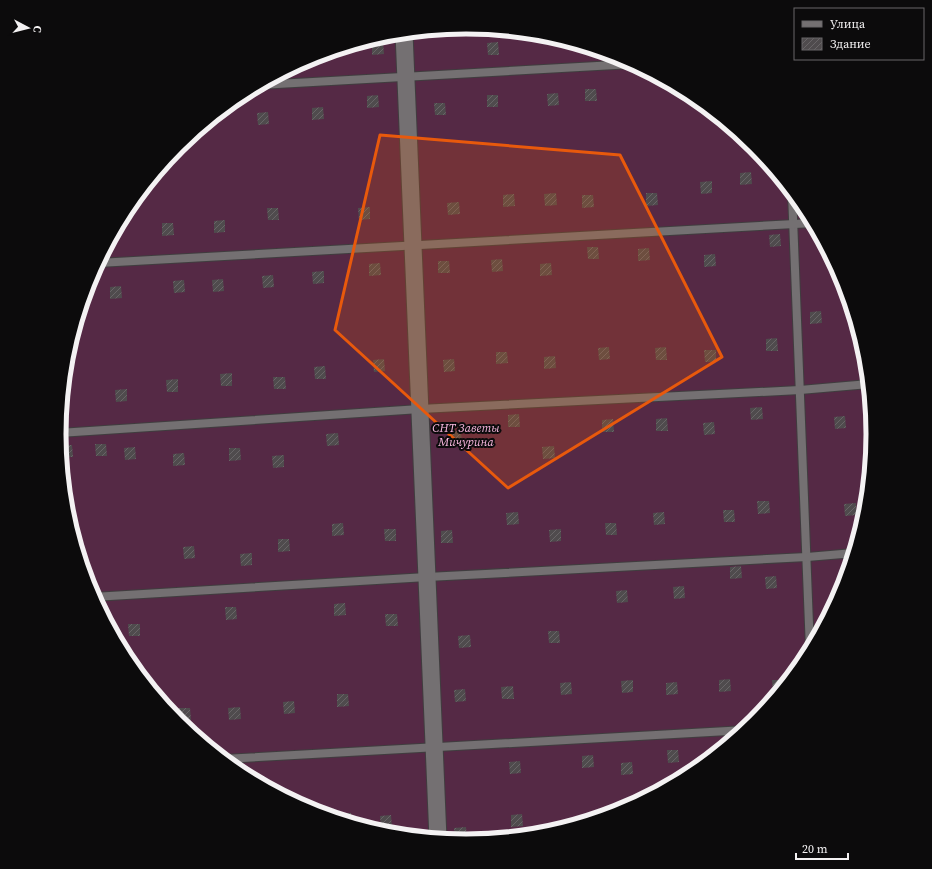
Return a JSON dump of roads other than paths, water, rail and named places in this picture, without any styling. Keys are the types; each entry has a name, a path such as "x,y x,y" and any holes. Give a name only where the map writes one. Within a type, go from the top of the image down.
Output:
{"street":[{"path":"404,39 438,834"}],"lane":[{"path":"273,84 620,65"},
{"path":"793,203 810,640"},
{"path":"104,263 806,223"},
{"path":"66,433 420,409 800,390 863,384"},
{"path":"100,597 848,554"},
{"path":"231,759 736,731"}],"park label":[{"name":"СНТ Заветы Мичурина","path":"466,435"}]}
